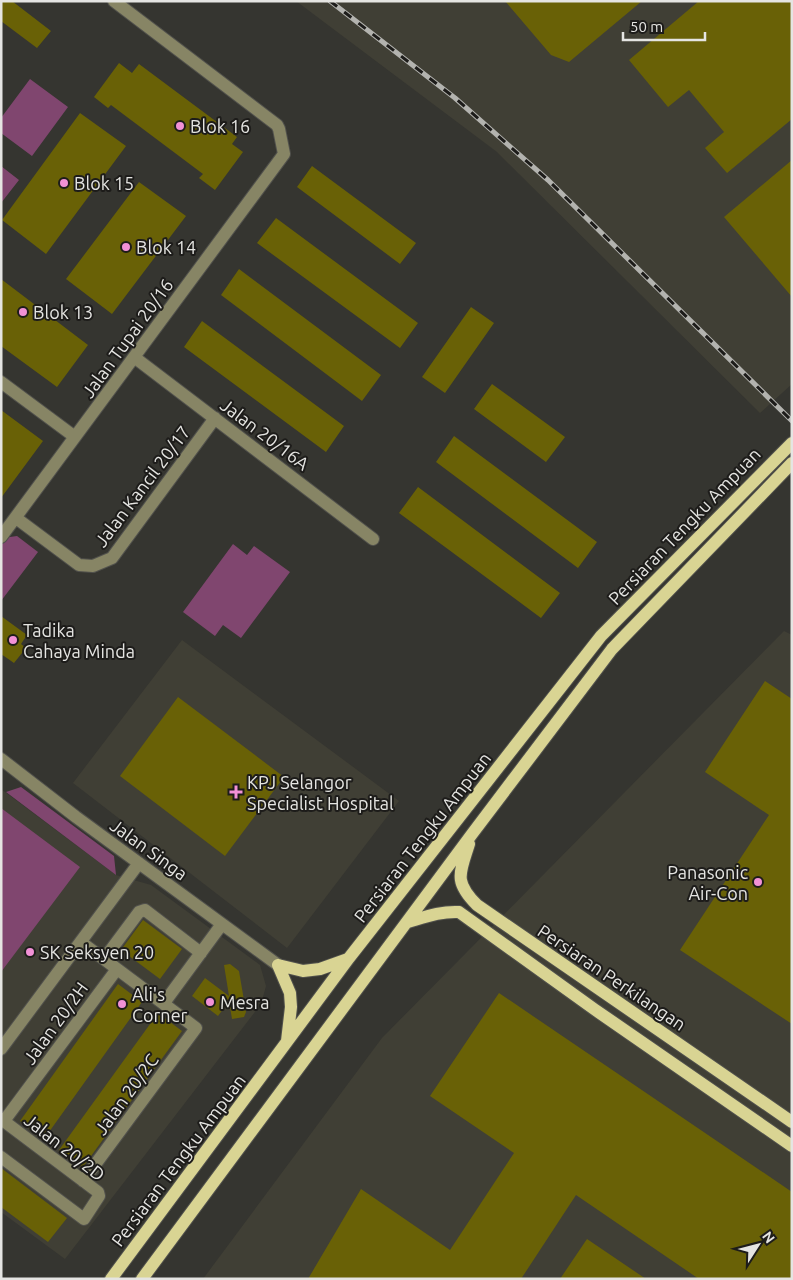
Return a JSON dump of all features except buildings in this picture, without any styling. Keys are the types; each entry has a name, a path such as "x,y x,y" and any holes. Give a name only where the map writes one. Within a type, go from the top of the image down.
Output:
{"main road":[{"name":"Persiaran Tengku Ampuan","path":"111,1279 349,958 601,636 770,463 792,443"},
{"name":"Persiaran Tengku Ampuan","path":"142,1279 612,648 792,463"},
{"name":"Persiaran Perkilangan","path":"472,834 460,872 461,886 477,905 792,1122"},
{"path":"408,922 432,914 459,912 594,1009 792,1146"},
{"path":"278,965 303,971 320,969 349,958"},
{"path":"278,965 290,992 291,1007 287,1041"}],"street":[{"name":"Jalan Tupai 20/16","path":"1,537 284,154 279,129 276,125 114,1"},
{"name":"Jalan 20/16A","path":"134,357 373,539"},
{"path":"1,382 75,438"},
{"name":"Jalan Kancil 20/17","path":"16,518 79,565 93,566 103,564 112,558 215,418"},
{"name":"Jalan Singa","path":"1,759 76,817 278,965"},
{"path":"1,1049 139,863"},
{"path":"104,959 139,912 145,910 201,953"},
{"path":"81,942 164,1003 222,924"},
{"name":"Jalan 20/2H","path":"3,1120 117,969"},
{"name":"Jalan 20/2C","path":"84,1181 196,1028 164,1003"},
{"name":"Jalan 20/2D","path":"1,1157 84,1219 99,1194 3,1120"}],"shaded area":[{"path":"296,1 792,1 792,384 760,413 497,152"},
{"path":"30,79 68,107 32,156 1,133 1,118"},
{"path":"1,166 19,180 1,203"},
{"path":"17,536 38,552 1,601 1,541 3,538"},
{"path":"233,544 247,555 254,546 290,572 241,638 223,625 215,636 183,612"},
{"path":"784,631 792,635 792,1279 203,1279 382,1038"},
{"name":"KPJ Selangor Specialist Hospital","path":"182,640 399,801 287,948 73,783"},
{"path":"21,787 114,856 116,875 6,792"},
{"path":"1,789 116,875 151,885 260,965 266,986 261,1004 65,1259 1,1212"},
{"path":"1,808 80,867 1,972"}],"railway":[{"path":"330,1 455,98 548,180 792,421"}],"place":[{"name":"Blok 16","path":"180,126"},
{"name":"Blok 15","path":"64,183"},
{"name":"Blok 14","path":"126,247"},
{"name":"Blok 13","path":"23,312"},
{"name":"Tadika Cahaya Minda","path":"13,640"},
{"name":"KPJ Selangor Specialist Hospital","path":"236,792"},
{"name":"Panasonic Air-Con","path":"758,882"},
{"name":"SK Seksyen 20","path":"30,952"},
{"name":"Mesra","path":"210,1002"},
{"name":"Ali's Corner","path":"122,1004"}]}
